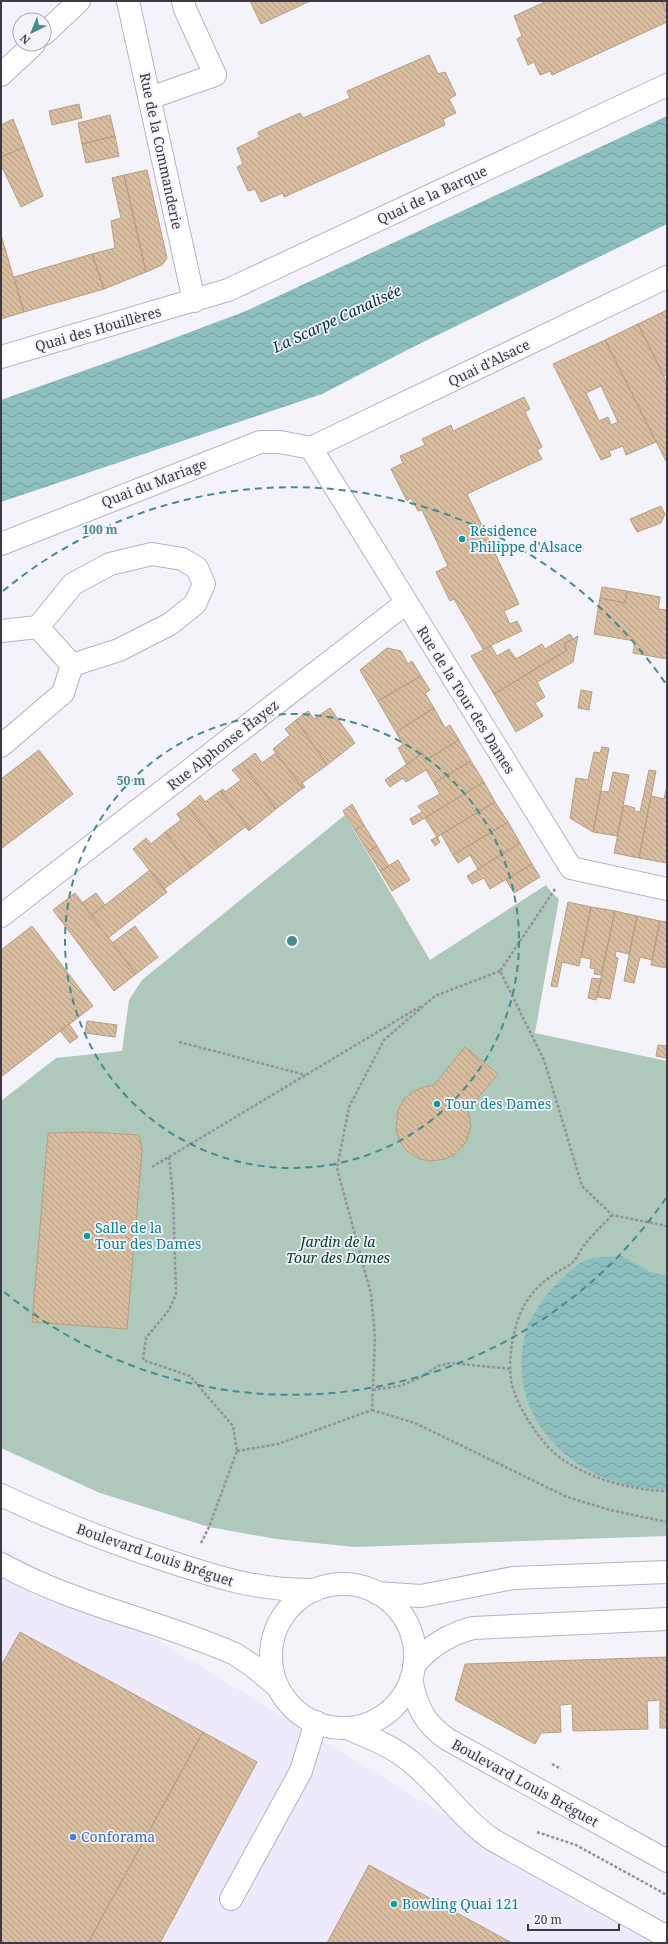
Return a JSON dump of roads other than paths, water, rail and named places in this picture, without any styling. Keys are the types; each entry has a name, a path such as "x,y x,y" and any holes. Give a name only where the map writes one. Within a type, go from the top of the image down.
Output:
{"street":[{"path":"52,26 79,1"},
{"name":"Rue de la Commanderie","path":"128,1 194,301"},
{"path":"150,98 215,75 185,9 183,1"},
{"path":"1,75 25,52"},
{"name":"Quai de la Barque","path":"194,301 246,282 667,85"},
{"name":"Quai d'Alsace","path":"311,448 667,277"},
{"name":"Quai des Houillères","path":"1,357 194,301"},
{"name":"Quai du Mariage","path":"1,544 260,442 280,442 311,448"},
{"name":"Rue de la Tour des Dames","path":"311,448 571,868 667,889"},
{"path":"1,631 38,627 73,584 110,564 152,554 182,558 197,568 204,584 195,604 170,624 119,650 72,665"},
{"name":"Rue Alphonse Hayez","path":"1,916 406,603"},
{"path":"38,627 72,665"},
{"path":"1,746 63,693 72,665"},
{"name":"Boulevard Louis Bréguet","path":"1,1495 78,1530 188,1568 236,1582 260,1587 287,1590 315,1590"},
{"path":"1,1564 32,1580 70,1595 229,1651 253,1666 278,1687 290,1704 306,1718 326,1726 347,1728 387,1746 405,1757 481,1832 532,1863 667,1937"},
{"path":"377,1593 421,1596 513,1578 667,1572"},
{"path":"278,1687 272,1664 272,1641 287,1610 304,1595 315,1590 346,1584 367,1588 394,1605 406,1623 413,1643 412,1672"},
{"path":"347,1728 368,1723 386,1713 401,1698 412,1672 431,1648 444,1639 459,1632 473,1628 667,1620"},
{"name":"Boulevard Louis Bréguet","path":"412,1672 420,1711 428,1723 439,1734 456,1746 667,1861"},
{"path":"231,1900 301,1771 316,1722"}],"water":[{"name":"La Scarpe Canalisée","path":"667,116 667,224 415,346 322,394 1,502 1,400 145,349 246,311"},
{"path":"622,1256 650,1272 667,1276 667,1489 635,1486 604,1478 577,1463 554,1444 536,1420 525,1392 522,1361 527,1327 543,1300 560,1280 580,1263 594,1258"}],"place":[{"name":"Résidence Philippe d'Alsace","path":"462,539"},
{"name":"Tour des Dames","path":"437,1104"},
{"name":"Salle de la Tour des Dames","path":"87,1236"},
{"name":"Conforama","path":"73,1837"},
{"name":"Bowling Quai 121","path":"394,1904"}],"park label":[{"name":"Jardin de la Tour des Dames","path":"338,1250"}]}
